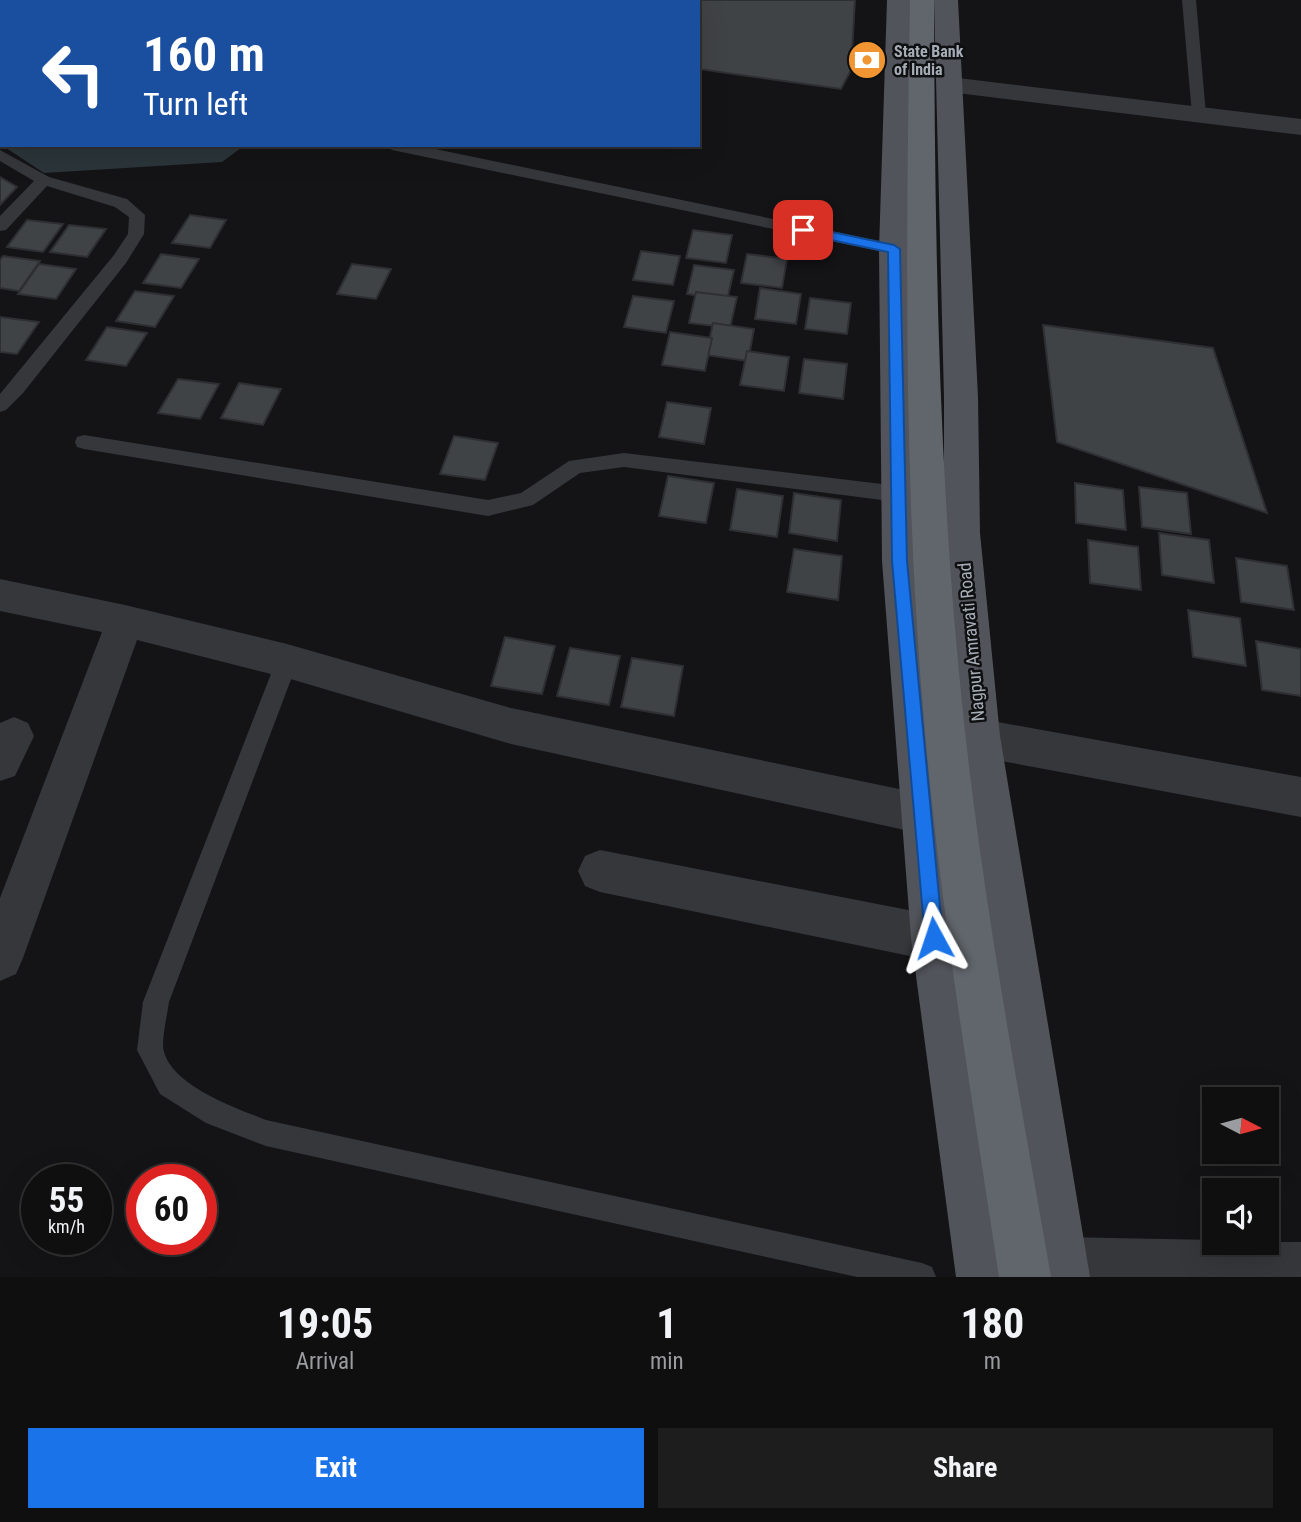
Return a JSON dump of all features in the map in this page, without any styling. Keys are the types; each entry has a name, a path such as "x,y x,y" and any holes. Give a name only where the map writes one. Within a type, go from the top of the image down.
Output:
{"highway":[{"path":"922,0 924,439 944,721 969,932 1051,1272"}],"main road":[{"path":"899,0 894,249 900,561 934,938 982,1277"},
{"name":"Nagpur Amravati Road","path":"946,0 961,397 962,533 980,736 1051,1272"}],"street":[{"path":"950,85 1301,127"},
{"path":"0,595 125,621 287,662 510,726 923,814"},
{"path":"0,958 125,621"},
{"path":"915,728 980,736 1301,797"},
{"path":"600,872 934,938"},
{"path":"1051,1272 1301,1268"}],"lane":[{"path":"1189,0 1199,115"},
{"path":"402,147 894,249"},
{"path":"0,155 44,180 121,203 137,215 136,234 111,270 17,388 0,405"},
{"path":"0,226 44,180"},
{"path":"84,442 488,508 526,500 576,466 624,460 898,494"},
{"path":"287,662 156,1002 150,1050 169,1085 215,1114 266,1133 922,1277"}],"shaded area":[{"path":"5,147 242,147 222,162 44,173"}],"building":[{"path":"700,0 855,0 851,70 841,89 700,69"},
{"path":"0,177 17,187 0,205"},
{"path":"190,215 226,220 210,248 172,243"},
{"path":"27,220 63,224 43,252 7,247"},
{"path":"69,225 106,229 87,257 50,252"},
{"path":"693,230 732,235 726,263 686,258"},
{"path":"641,251 680,256 673,285 633,280"},
{"path":"161,254 199,259 181,288 143,283"},
{"path":"747,254 787,259 782,288 741,283"},
{"path":"3,256 40,261 19,291 0,288 0,260"},
{"path":"39,264 76,269 56,299 18,294"},
{"path":"352,264 391,269 376,299 337,294"},
{"path":"694,265 734,270 727,300 687,294"},
{"path":"760,288 801,294 796,324 755,319"},
{"path":"135,291 174,296 155,327 116,321"},
{"path":"696,292 737,297 730,328 689,323"},
{"path":"633,296 674,301 666,333 624,327"},
{"path":"810,298 851,303 847,334 805,329"},
{"path":"0,317 39,322 17,354 0,352"},
{"path":"713,323 754,329 748,361 706,355"},
{"path":"1043,325 1213,348 1267,513 1057,442"},
{"path":"107,327 147,333 126,366 86,360"},
{"path":"670,332 712,338 705,371 662,365"},
{"path":"747,351 789,357 784,391 740,385"},
{"path":"804,359 847,364 843,399 799,393"},
{"path":"178,379 219,384 200,419 158,413"},
{"path":"239,383 281,389 263,425 221,418"},
{"path":"667,402 711,408 704,444 659,437"},
{"path":"454,436 498,443 485,480 440,474"},
{"path":"668,476 714,483 706,523 659,516"},
{"path":"1075,483 1123,490 1126,530 1076,523"},
{"path":"1139,487 1187,493 1191,534 1142,527"},
{"path":"737,489 783,496 777,537 730,530"},
{"path":"794,493 841,500 837,541 789,533"},
{"path":"1159,533 1209,540 1214,583 1162,575"},
{"path":"1088,540 1138,547 1141,590 1090,583"},
{"path":"794,549 842,556 838,600 787,592"},
{"path":"1236,558 1287,566 1294,610 1241,602"},
{"path":"1188,610 1240,618 1246,666 1193,657"},
{"path":"505,637 555,646 542,694 491,686"},
{"path":"1256,641 1301,649 1301,696 1262,690"},
{"path":"570,648 620,656 609,705 557,696"},
{"path":"632,658 683,666 674,716 621,707"}],"place":[{"name":"State Bank of India","path":"867,60"}],"route":[{"path":"803,230 894,249 900,561 934,938"}]}
